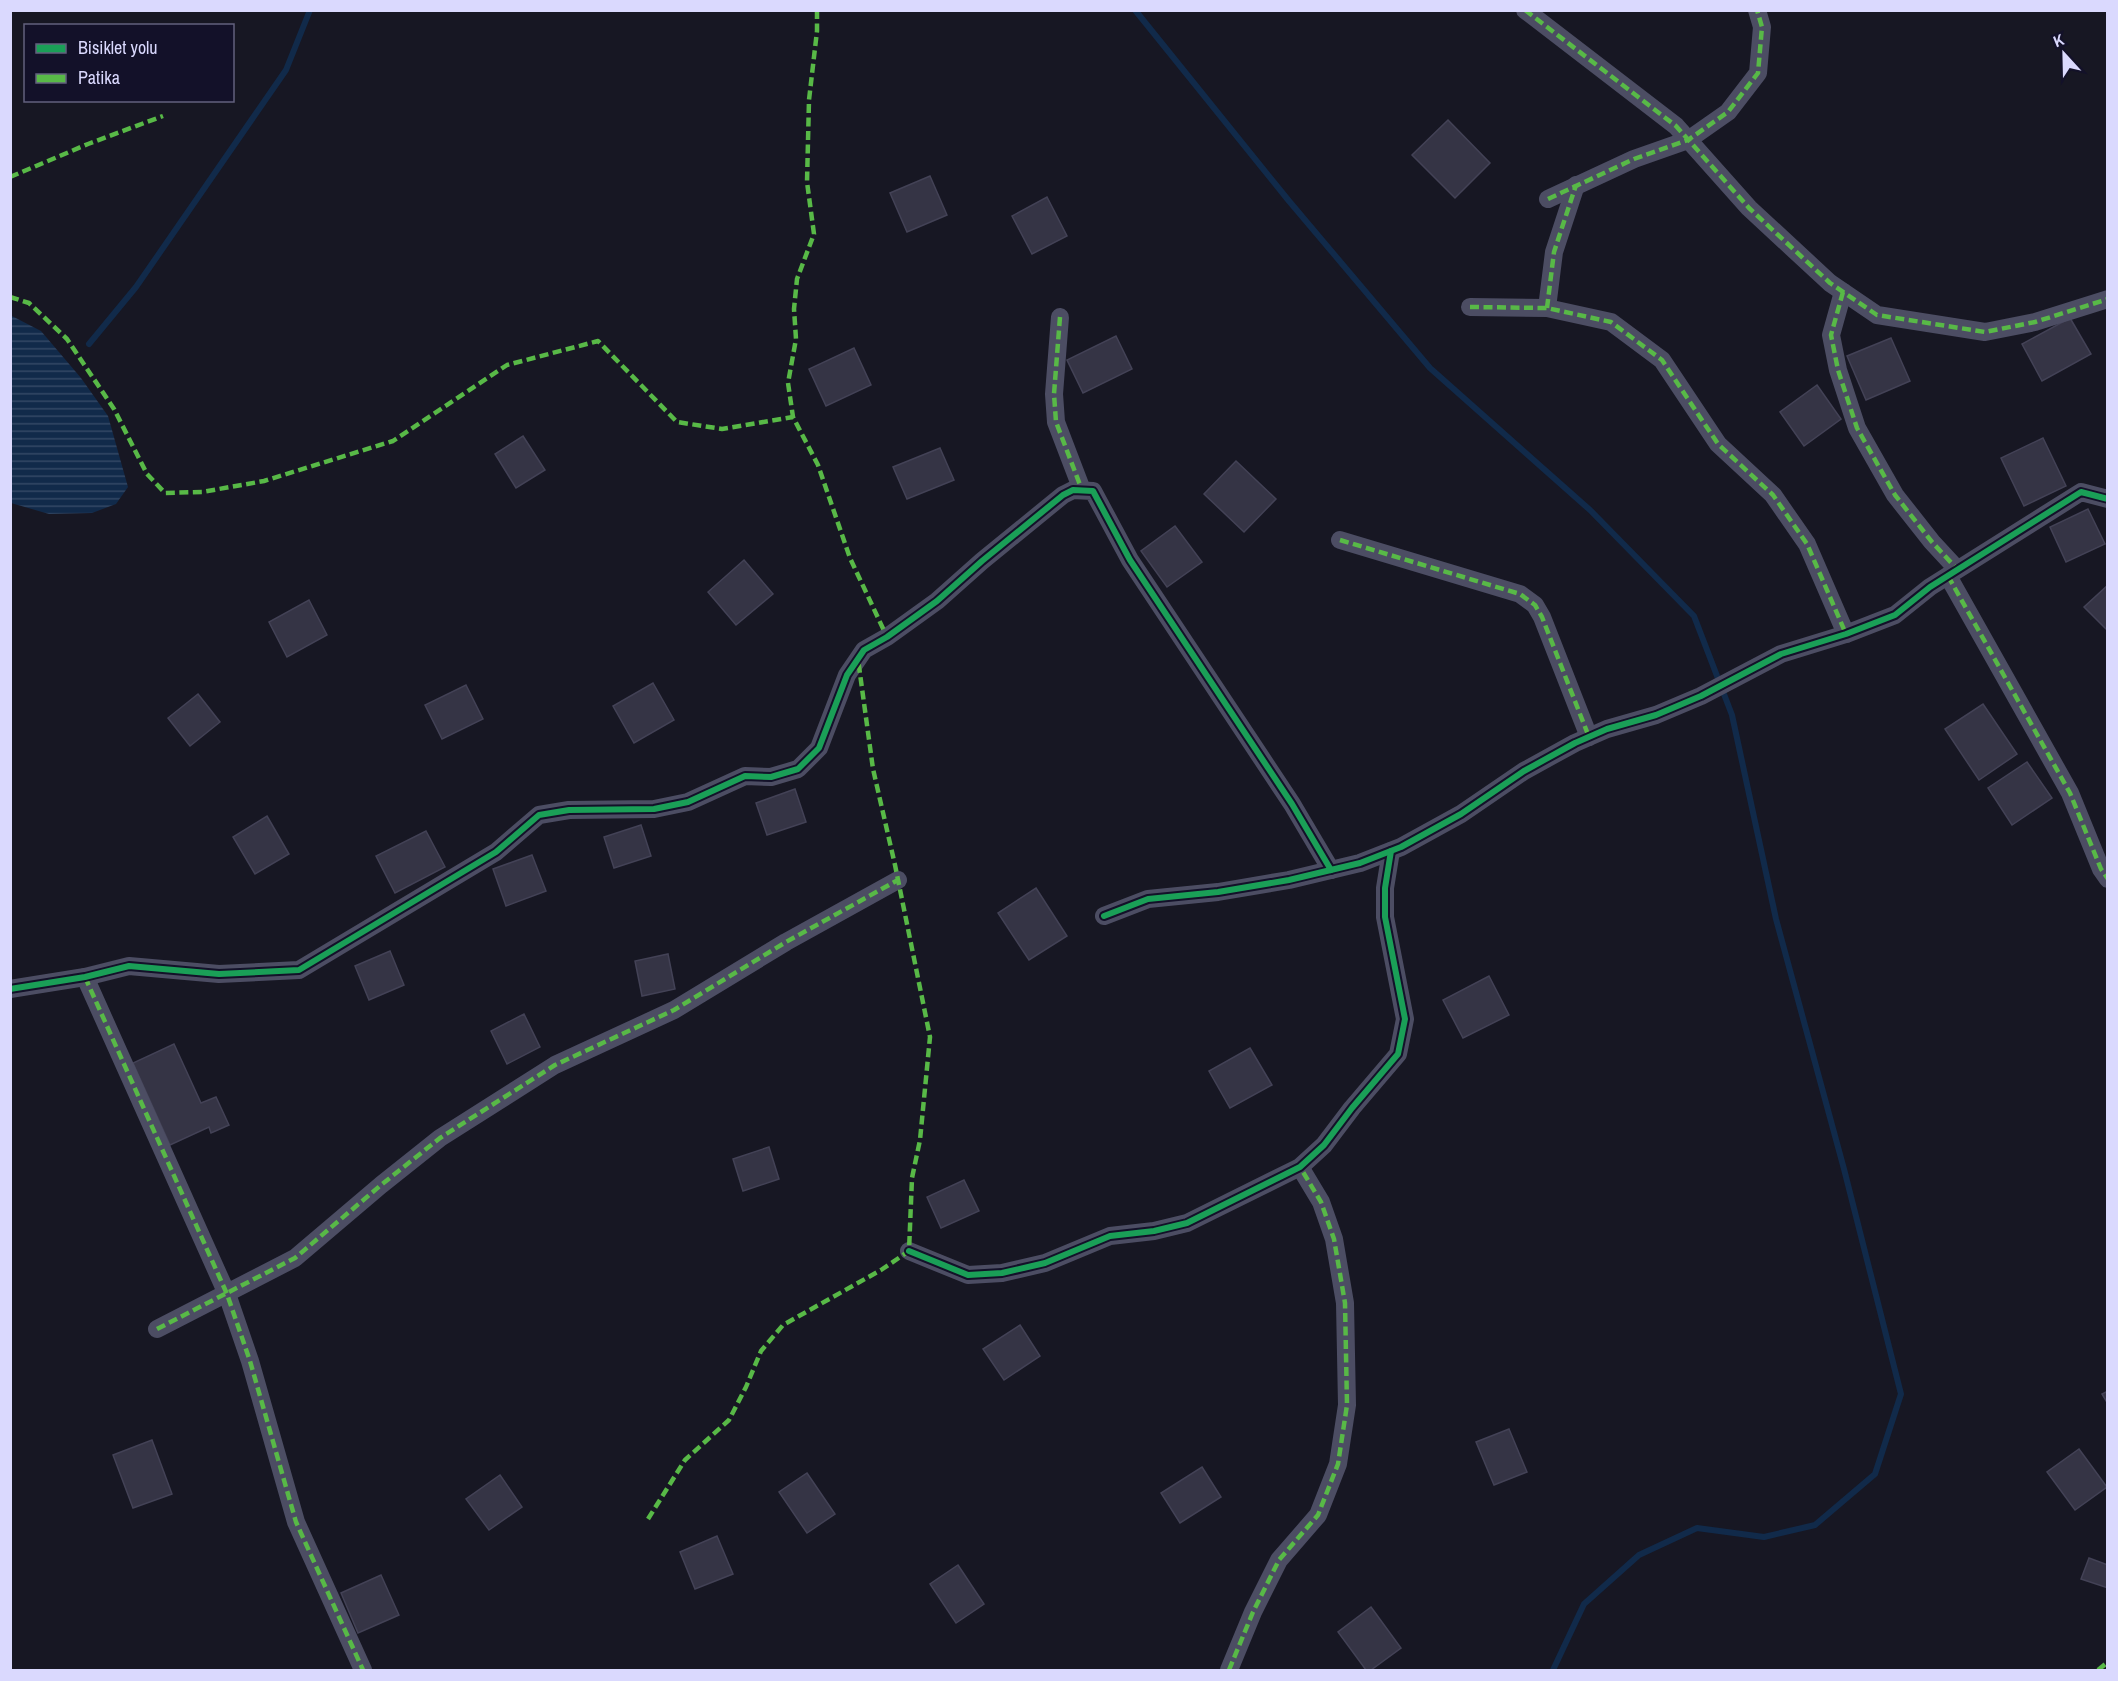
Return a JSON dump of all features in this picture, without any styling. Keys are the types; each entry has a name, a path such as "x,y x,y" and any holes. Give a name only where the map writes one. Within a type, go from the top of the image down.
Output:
{"street":[{"path":"1525,10 1676,126 1749,208 1830,284 1877,315 1985,332 2035,322 2108,299"},
{"path":"1548,198 1634,159 1688,140 1728,112 1758,73 1762,27 1757,10"},
{"path":"1546,308 1554,252 1576,185"},
{"path":"1843,292 1831,334 1838,370 1857,428 1895,495 1953,573 2070,792 2101,869 2108,879"},
{"path":"1470,307 1546,308 1611,322 1662,360 1718,444 1773,495 1807,544 1846,634"},
{"path":"1060,317 1054,394 1056,422 1082,490"},
{"path":"10,989 85,977 129,966 219,974 299,970 496,852 539,816 569,810 654,809 688,802 745,776 771,777 798,769 819,748 847,675 864,650 887,637 937,601 1062,495 1073,490 1092,491 1130,560 1292,804 1331,870"},
{"path":"1104,916 1148,899 1218,892 1289,880 1360,863 1401,848 1461,814 1524,771 1590,736 1656,715 1701,696 1781,654 1846,634 1895,615 1930,587 2081,492 2108,499"},
{"path":"1340,540 1520,594 1535,604 1590,736"},
{"path":"909,1251 968,1275 1002,1273 1045,1263 1110,1236 1154,1231 1188,1223 1300,1167 1324,1145 1398,1054 1405,1019 1385,916 1384,888 1391,851"},
{"path":"157,1329 295,1258 440,1138 555,1065 674,1010 786,942 898,880"},
{"path":"85,977 227,1294 296,1522 363,1671"},
{"path":"1228,1671 1252,1612 1279,1560 1318,1515 1338,1464 1347,1405 1345,1303 1331,1230 1321,1202 1300,1167"}],"water":[{"path":"10,315 41,331 81,378 108,416 128,487 116,504 92,513 49,514 11,503"}],"building":[{"path":"1448,120 1490,163 1455,198 1412,155"},
{"path":"930,176 947,215 907,232 890,193"},
{"path":"1047,197 1067,236 1032,254 1012,216"},
{"path":"2070,318 2091,354 2042,381 2022,344"},
{"path":"1116,336 1132,369 1083,393 1067,360"},
{"path":"1891,338 1910,381 1866,400 1847,356"},
{"path":"854,348 871,385 826,406 809,369"},
{"path":"1817,385 1841,419 1804,446 1780,412"},
{"path":"523,436 545,470 516,488 495,454"},
{"path":"2043,438 2066,486 2024,506 2001,458"},
{"path":"940,448 954,480 907,499 893,467"},
{"path":"1236,461 1276,499 1244,532 1204,494"},
{"path":"2088,509 2105,544 2066,562 2050,527"},
{"path":"1175,526 1202,562 1167,587 1141,551"},
{"path":"744,560 773,594 736,625 708,592"},
{"path":"2108,585 2108,631 2084,607"},
{"path":"309,600 327,635 287,657 269,622"},
{"path":"653,683 674,720 634,743 613,706"},
{"path":"466,685 483,719 442,739 425,705"},
{"path":"198,694 220,722 190,746 168,718"},
{"path":"1983,704 2017,754 1979,780 1945,729"},
{"path":"2027,762 2052,798 2012,825 1988,788"},
{"path":"795,789 806,822 767,835 756,803"},
{"path":"267,816 289,854 255,874 233,837"},
{"path":"641,825 651,856 614,868 604,837"},
{"path":"426,831 445,867 395,893 376,856"},
{"path":"532,855 546,891 506,906 493,869"},
{"path":"1036,888 1067,936 1029,960 998,913"},
{"path":"390,951 404,985 369,1000 355,966"},
{"path":"668,954 675,989 642,996 635,961"},
{"path":"1489,976 1509,1015 1463,1038 1443,1000"},
{"path":"524,1014 540,1047 507,1064 491,1031"},
{"path":"174,1044 201,1103 216,1097 229,1125 211,1133 209,1127 170,1145 133,1063"},
{"path":"1250,1048 1272,1085 1230,1108 1209,1071"},
{"path":"769,1147 779,1179 743,1191 733,1159"},
{"path":"964,1180 979,1211 941,1228 927,1197"},
{"path":"1020,1325 1040,1356 1004,1380 983,1349"},
{"path":"2108,1391 2108,1404 2102,1394"},
{"path":"1509,1429 1527,1472 1494,1485 1476,1442"},
{"path":"152,1440 172,1494 133,1508 113,1455"},
{"path":"2079,1449 2107,1487 2075,1510 2047,1472"},
{"path":"1202,1467 1221,1497 1180,1523 1161,1493"},
{"path":"807,1473 835,1514 807,1533 779,1492"},
{"path":"500,1475 522,1507 489,1530 466,1499"},
{"path":"717,1536 733,1574 695,1589 680,1552"},
{"path":"2089,1558 2108,1565 2108,1588 2081,1579"},
{"path":"958,1565 984,1604 956,1623 930,1584"},
{"path":"381,1575 399,1615 358,1633 341,1593"},
{"path":"1371,1607 1401,1648 1371,1670 1366,1670 1338,1632"}],"waterway":[{"path":"89,344 136,287 286,70 310,10"},
{"path":"1135,10 1289,201 1430,368 1590,510 1694,616 1732,715 1776,919 1844,1169 1901,1394 1875,1474 1815,1525 1764,1537 1697,1528 1639,1555 1584,1604 1553,1670"}],"marked path":[{"path":"817,10 817,31 809,100 807,182 814,234 797,279 794,309 796,339 788,383 793,417 818,465 850,558 887,637"},
{"path":"1525,10 1676,126 1749,208 1830,283 1877,315 1985,332 2035,322 2108,299"},
{"path":"1548,199 1634,159 1688,140 1728,112 1758,73 1762,27 1757,10"},
{"path":"10,177 163,116"},
{"path":"1547,308 1554,252 1576,185"},
{"path":"1843,292 1831,335 1838,370 1857,428 1895,495 1932,542 1957,569"},
{"path":"10,297 29,303 67,339 114,409 147,474 165,493 202,492 264,481 393,441 507,365 598,341 677,422 722,429 793,417"},
{"path":"1470,307 1547,308 1611,322 1662,360 1718,444 1773,495 1807,544 1846,634"},
{"path":"1060,317 1054,394 1056,422 1082,490"},
{"path":"1340,540 1520,594 1535,605 1542,617 1589,737"},
{"path":"1948,576 2070,793 2101,869 2108,879"},
{"path":"648,1519 685,1460 729,1420 761,1351 783,1325 881,1270 909,1251 912,1178 920,1140 930,1037 873,769 858,659"},
{"path":"157,1329 295,1258 440,1138 555,1065 674,1010 786,942 898,880"},
{"path":"85,977 227,1294 250,1361 296,1522 363,1670"},
{"path":"1229,1670 1253,1612 1279,1560 1318,1515 1338,1464 1347,1405 1345,1303 1334,1239 1321,1202 1300,1167"},
{"path":"2098,1670 2108,1662"}],"cycle path":[{"path":"10,989 85,977 129,966 219,974 299,970 496,852 539,815 569,810 654,809 688,802 745,776 771,777 798,769 819,748 847,675 864,650 887,637 937,601 982,561 1063,495 1073,490 1093,491 1130,560 1292,804 1331,870"},
{"path":"1104,916 1148,899 1218,892 1289,880 1360,863 1401,847 1461,814 1524,771 1575,743 1607,729 1656,715 1701,696 1781,654 1846,634 1895,615 1930,587 2081,492 2108,499"},
{"path":"909,1251 968,1275 1002,1273 1045,1263 1110,1236 1154,1231 1187,1223 1300,1167 1324,1145 1398,1054 1405,1019 1385,917 1385,888 1391,851"}]}
